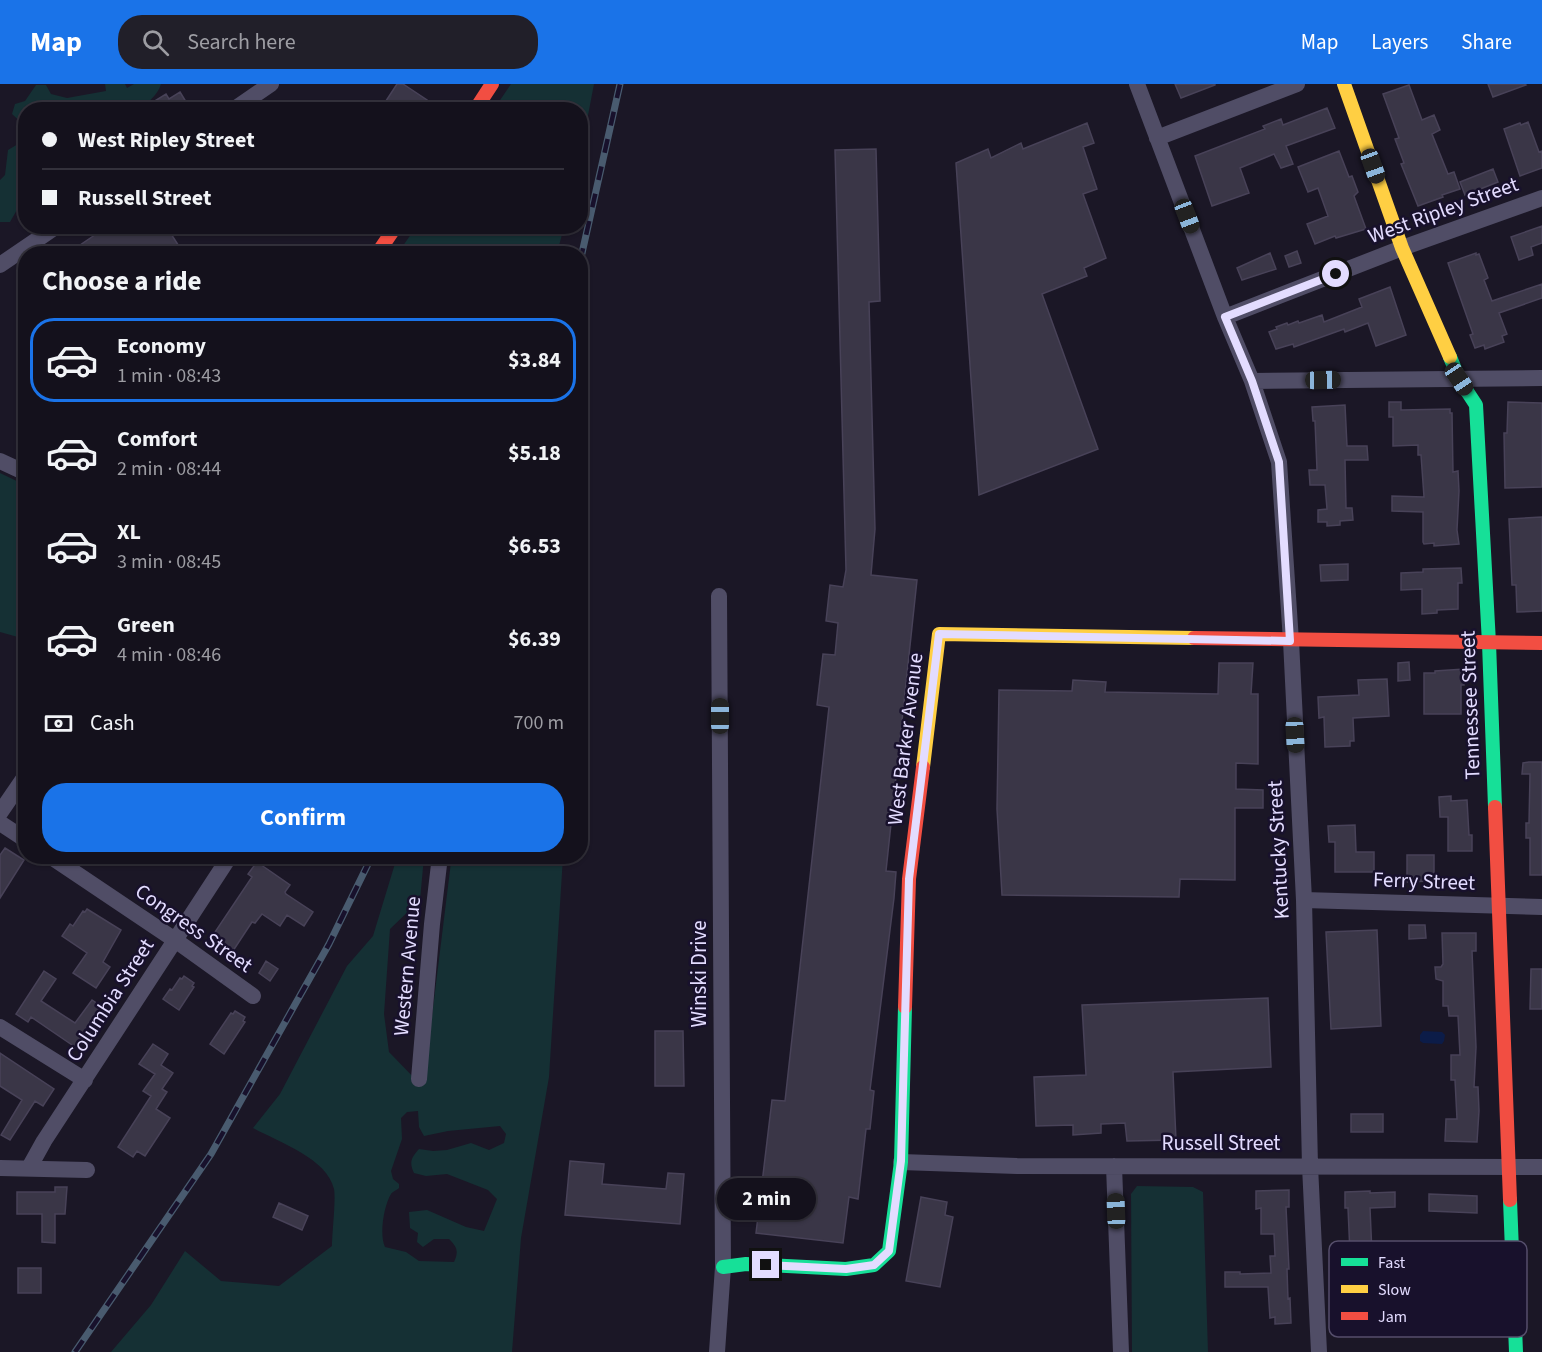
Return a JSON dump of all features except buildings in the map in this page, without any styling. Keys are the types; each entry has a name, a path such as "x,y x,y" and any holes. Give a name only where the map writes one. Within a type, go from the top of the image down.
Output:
{"street":[{"path":"245,102 271,84"},
{"path":"480,102 492,84"},
{"name":"Kentucky Street","path":"1137,84 1225,317 1252,381 1279,462 1304,900 1310,1166 1319,1352"},
{"path":"1157,138 1297,84"},
{"name":"Tennessee Street","path":"1344,84 1402,248 1459,379 1476,405 1489,643 1512,1241"},
{"name":"West Ripley Street","path":"1225,317 1402,248 1542,198"},
{"path":"28,246 45,234"},
{"path":"0,265 18,253"},
{"path":"1252,381 1542,378"},
{"path":"0,461 18,469"},
{"name":"Winski Drive","path":"717,1352 723,1267 719,596"},
{"name":"West Barker Avenue","path":"723,1267 746,1264 846,1269 874,1265 889,1251 901,1161 909,879 939,634 1542,644"},
{"path":"0,813 18,787"},
{"path":"0,823 18,835"},
{"name":"Congress Street","path":"62,864 253,996"},
{"name":"Columbia Street","path":"29,1168 225,864"},
{"name":"Western Avenue","path":"419,1079 439,864"},
{"name":"Ferry Street","path":"1304,900 1542,907"},
{"path":"0,1027 85,1080"},
{"name":"Russell Street","path":"901,1161 1017,1166 1542,1167"},
{"path":"1114,1166 1121,1352"},
{"path":"0,1168 87,1170"},
{"name":"Tennessee Street","path":"1516,1337 1516,1352"}],"green space":[{"path":"105,84 125,84 127,88 134,84 161,84 147,102 22,102 25,101 36,85 46,85 51,94 67,98 106,91"},
{"path":"511,84 594,84 588,115 588,102 499,102"},
{"path":"18,103 18,120 12,114 15,104"},
{"path":"18,144 18,208 10,222 0,222 0,180 5,175 8,150"},
{"path":"411,234 562,234 559,246 403,246"},
{"path":"0,473 18,482 18,637 0,632"},
{"path":"395,864 423,864 420,900 390,929 384,1014 389,1052 420,1084 425,1073 451,864 563,864 549,1077 521,1238 512,1352 111,1352 151,1305 185,1251 221,1281 279,1286 332,1246 334,1189 330,1178 322,1168 300,1152 253,1128 280,1094 347,966 373,936","holes":["418,1111 419,1127 424,1136 448,1131 500,1126 506,1134 504,1143 489,1150 471,1143 447,1150 419,1149 413,1158 411,1163 414,1173 426,1176 447,1174 488,1190 497,1199 484,1231 466,1227 427,1210 409,1212 410,1228 418,1233 417,1242 423,1247 434,1239 449,1239 456,1249 454,1262 419,1261 406,1252 385,1247 383,1242 382,1228 386,1205 392,1193 399,1188 391,1171 402,1139 401,1118 407,1112"]},
{"path":"1137,1186 1193,1187 1203,1192 1208,1352 1132,1352 1131,1194"}],"water":[{"path":"1423,1031 1442,1032 1445,1035 1444,1041 1442,1044 1423,1043 1420,1041 1420,1035"}],"railway":[{"path":"588,226 620,84"},
{"path":"584,246 586,234"},
{"path":"75,1352 211,1154 329,944 368,864"}],"traffic: fast":[{"path":"1450,357 1459,379 1476,405 1495,807"},
{"path":"723,1267 746,1264 846,1269 874,1265 889,1251 901,1162 905,1007"},
{"path":"1510,1200 1512,1241"},
{"path":"1515,1337 1516,1352"}],"traffic: slow":[{"path":"1344,84 1402,248 1450,357"},
{"path":"923,767 939,634 1194,638"}],"traffic: jam":[{"path":"480,102 492,84"},
{"path":"382,246 391,234"},
{"path":"1194,638 1542,643"},
{"path":"905,1007 909,879 923,767"},
{"path":"1495,807 1510,1200"}],"route":[{"path":"766,1265 846,1269 874,1265 889,1251 901,1161 909,879 939,634 1290,641 1279,462 1252,381 1225,317 1336,274"}]}
